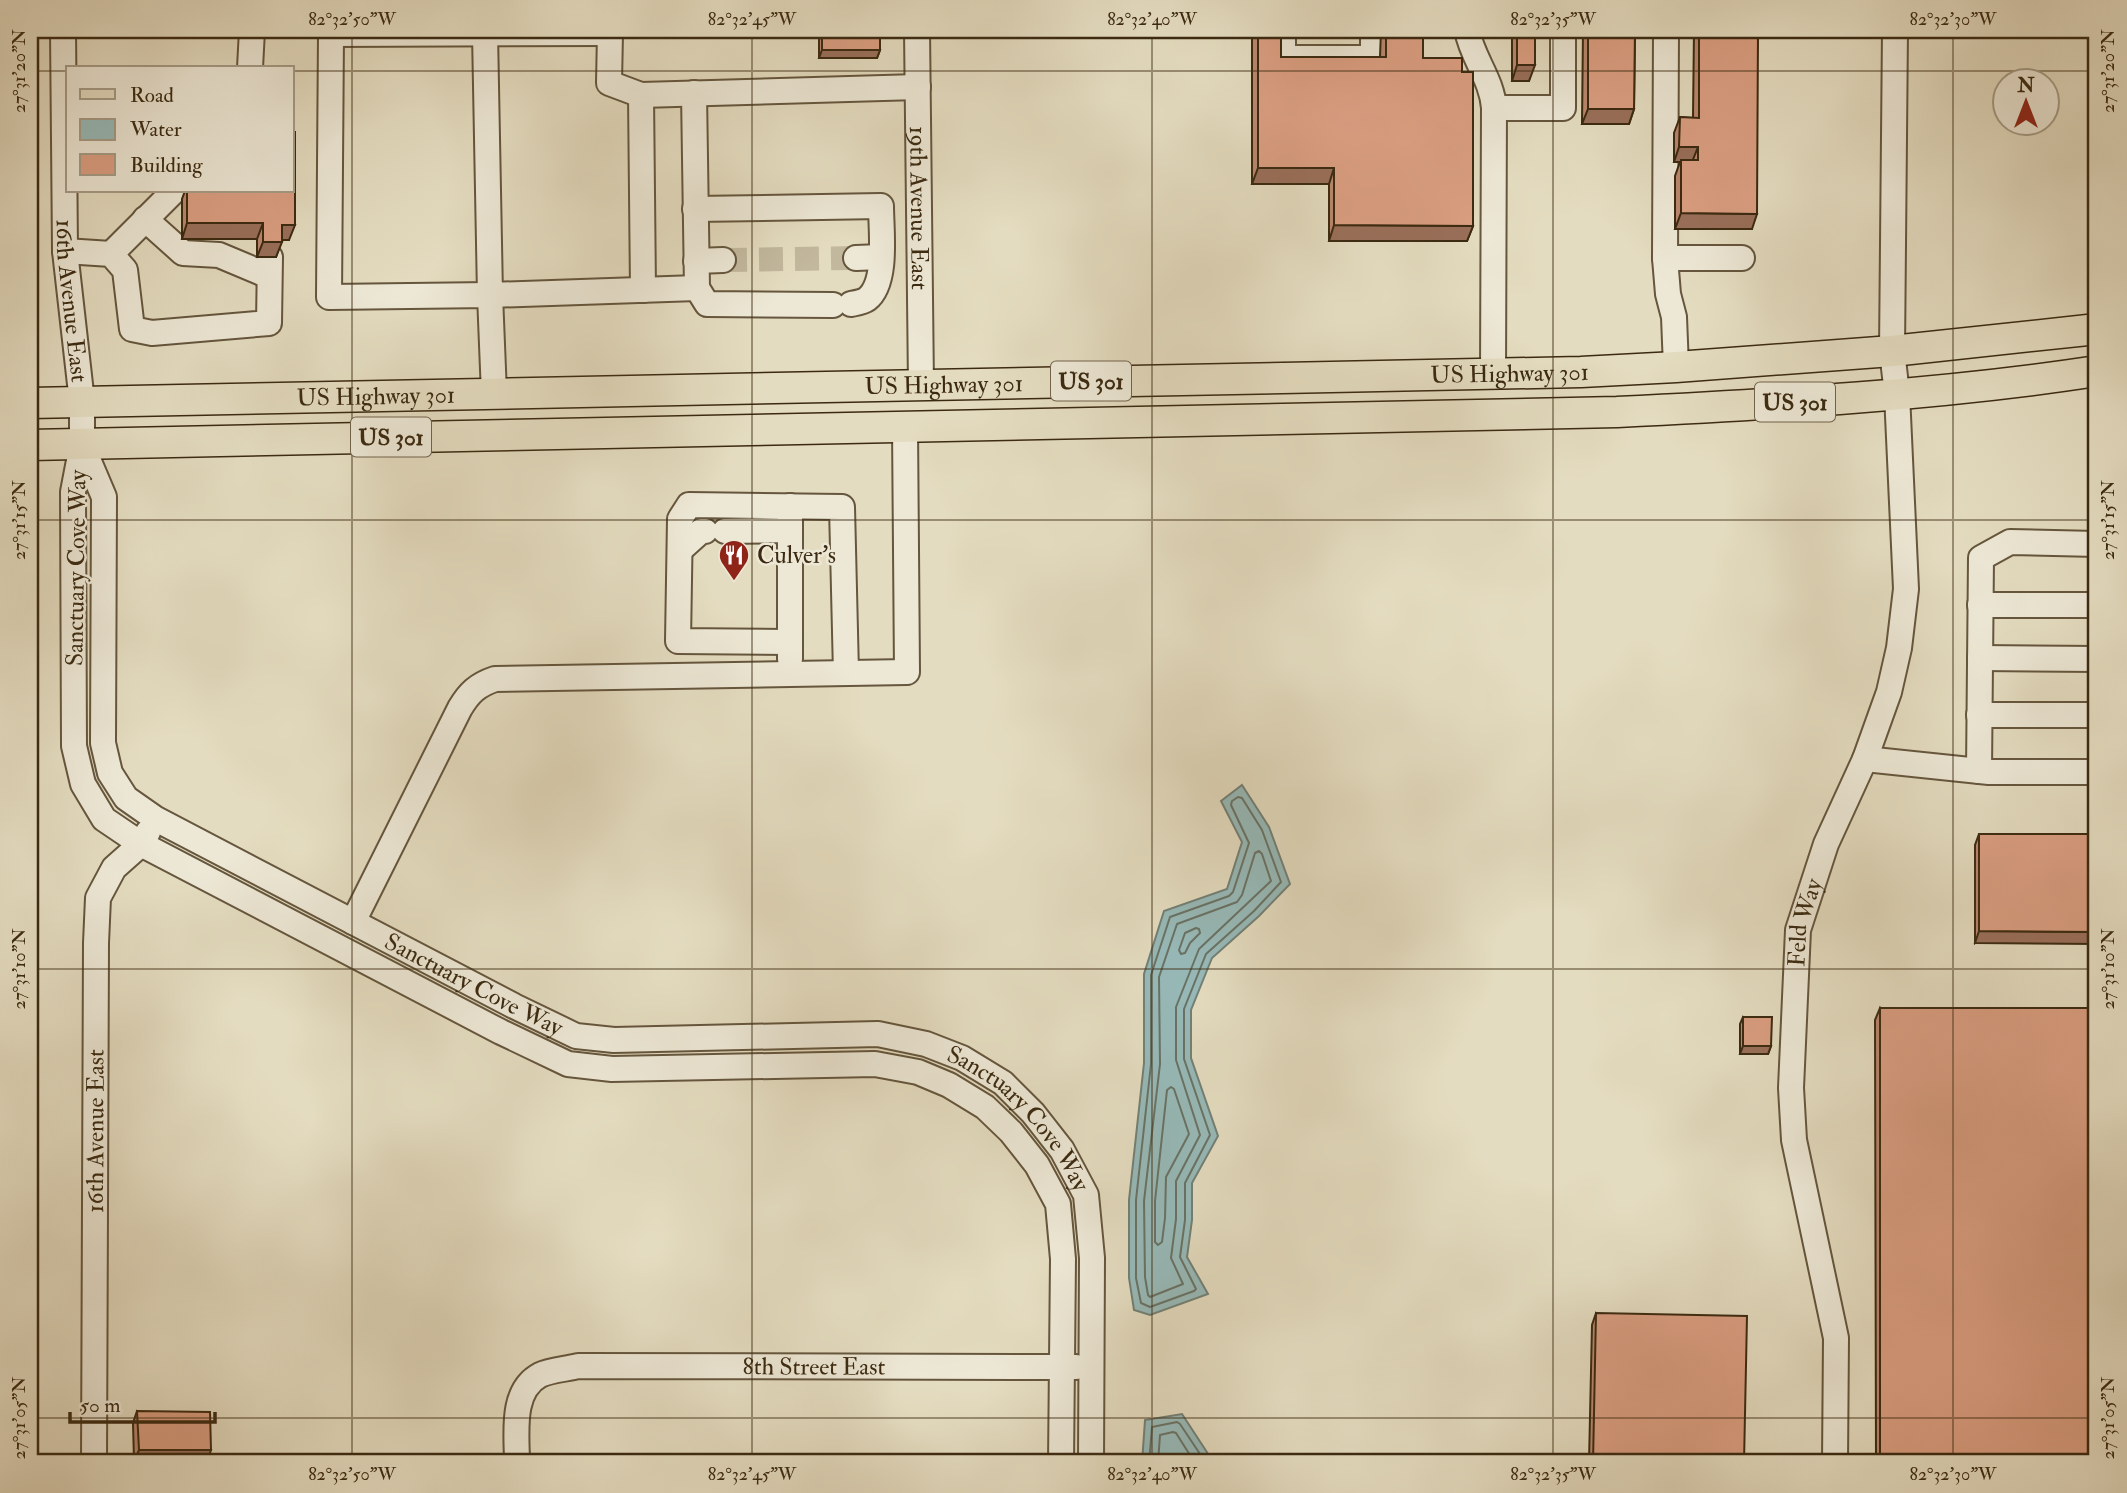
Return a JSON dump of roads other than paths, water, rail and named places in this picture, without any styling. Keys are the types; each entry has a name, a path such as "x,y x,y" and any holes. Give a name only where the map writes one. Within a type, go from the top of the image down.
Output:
{"main road":[{"name":"US Highway 301","path":"82,402 1493,374 1676,367 1892,351 2097,329"},
{"name":"US 301","path":"30,445 1617,412 1897,394 2097,371"},
{"path":"1246,419 1362,397 1478,390 1493,374"},
{"path":"905,426 932,409 965,400 1091,396 1118,380"},
{"path":"762,429 902,400 921,386"},
{"name":"US 301","path":"30,403 82,402"}],"street":[{"name":"16th Avenue East","path":"64,30 65,251 82,402 82,445"},
{"path":"250,66 253,30"},
{"name":"19th Avenue East","path":"917,30 921,386"},
{"path":"1283,30 1283,58 1373,58 1373,30"},
{"path":"1467,30 1472,50 1489,83 1494,108 1493,374"},
{"path":"1494,108 1563,108 1563,30"},
{"path":"1666,30 1665,258 1668,293 1674,317 1676,367"},
{"name":"Feld Way","path":"1835,1463 1836,1338 1794,1140 1791,1088 1798,930 1826,844 1865,759 1889,692 1899,648 1906,589 1897,394 1892,351 1895,30"},
{"path":"697,288 329,297 331,32 610,31 609,83 641,95 918,87"},
{"path":"485,33 494,394"},
{"path":"694,93 697,288 707,304 842,304 867,299 877,287 881,271 881,206"},
{"path":"641,95 643,290"},
{"path":"111,254 173,192"},
{"path":"695,209 919,205"},
{"path":"65,251 111,254 125,270 132,329 152,333 269,323 270,267 220,247 183,253 145,219"},
{"path":"856,258 881,257"},
{"path":"1665,258 1742,258"},
{"path":"696,261 723,260"},
{"path":"353,922 460,708 470,692 481,684 495,679 907,672 905,426"},
{"name":"Sanctuary Cove Way","path":"82,445 104,497 103,743 110,773 126,798 156,819 576,1036 614,1040 878,1034 926,1044 962,1058 1003,1083 1033,1113 1062,1150 1086,1195 1092,1258 1091,1463"},
{"name":"Sanctuary Cove Way","path":"82,445 73,492 74,746 83,784 104,818 141,844 477,1020 568,1064 612,1069 875,1063 918,1072 949,1085 985,1107 1011,1132 1037,1165 1058,1203 1063,1259 1061,1463"},
{"path":"679,676 680,519 689,505 790,518"},
{"path":"681,549 701,531 715,531 842,507 846,673"},
{"path":"790,518 790,674"},
{"path":"1979,771 1981,558 2010,542 2097,544"},
{"path":"1980,604 2097,605"},
{"path":"678,641 789,642"},
{"path":"1980,658 2097,659"},
{"path":"1979,715 2097,715"},
{"path":"1865,759 1979,771 2097,772"},
{"name":"16th Avenue East","path":"94,1463 98,898 114,868 141,844 156,819"},
{"name":"8th Street East","path":"517,1463 517,1419 522,1393 540,1376 578,1366 1091,1367"}],"water":[{"path":"1242,785 1269,827 1290,884 1212,958 1191,1010 1191,1058 1218,1136 1192,1183 1192,1220 1187,1257 1208,1294 1150,1315 1134,1310 1129,1278 1129,1200 1144,1063 1144,974 1164,911 1227,889 1242,842 1221,801"},
{"path":"1182,1414 1214,1463 1142,1463 1145,1420"}],"tunnel":[{"path":"723,260 856,258"}],"place":[{"name":"Culver's","path":"734,582"}]}
